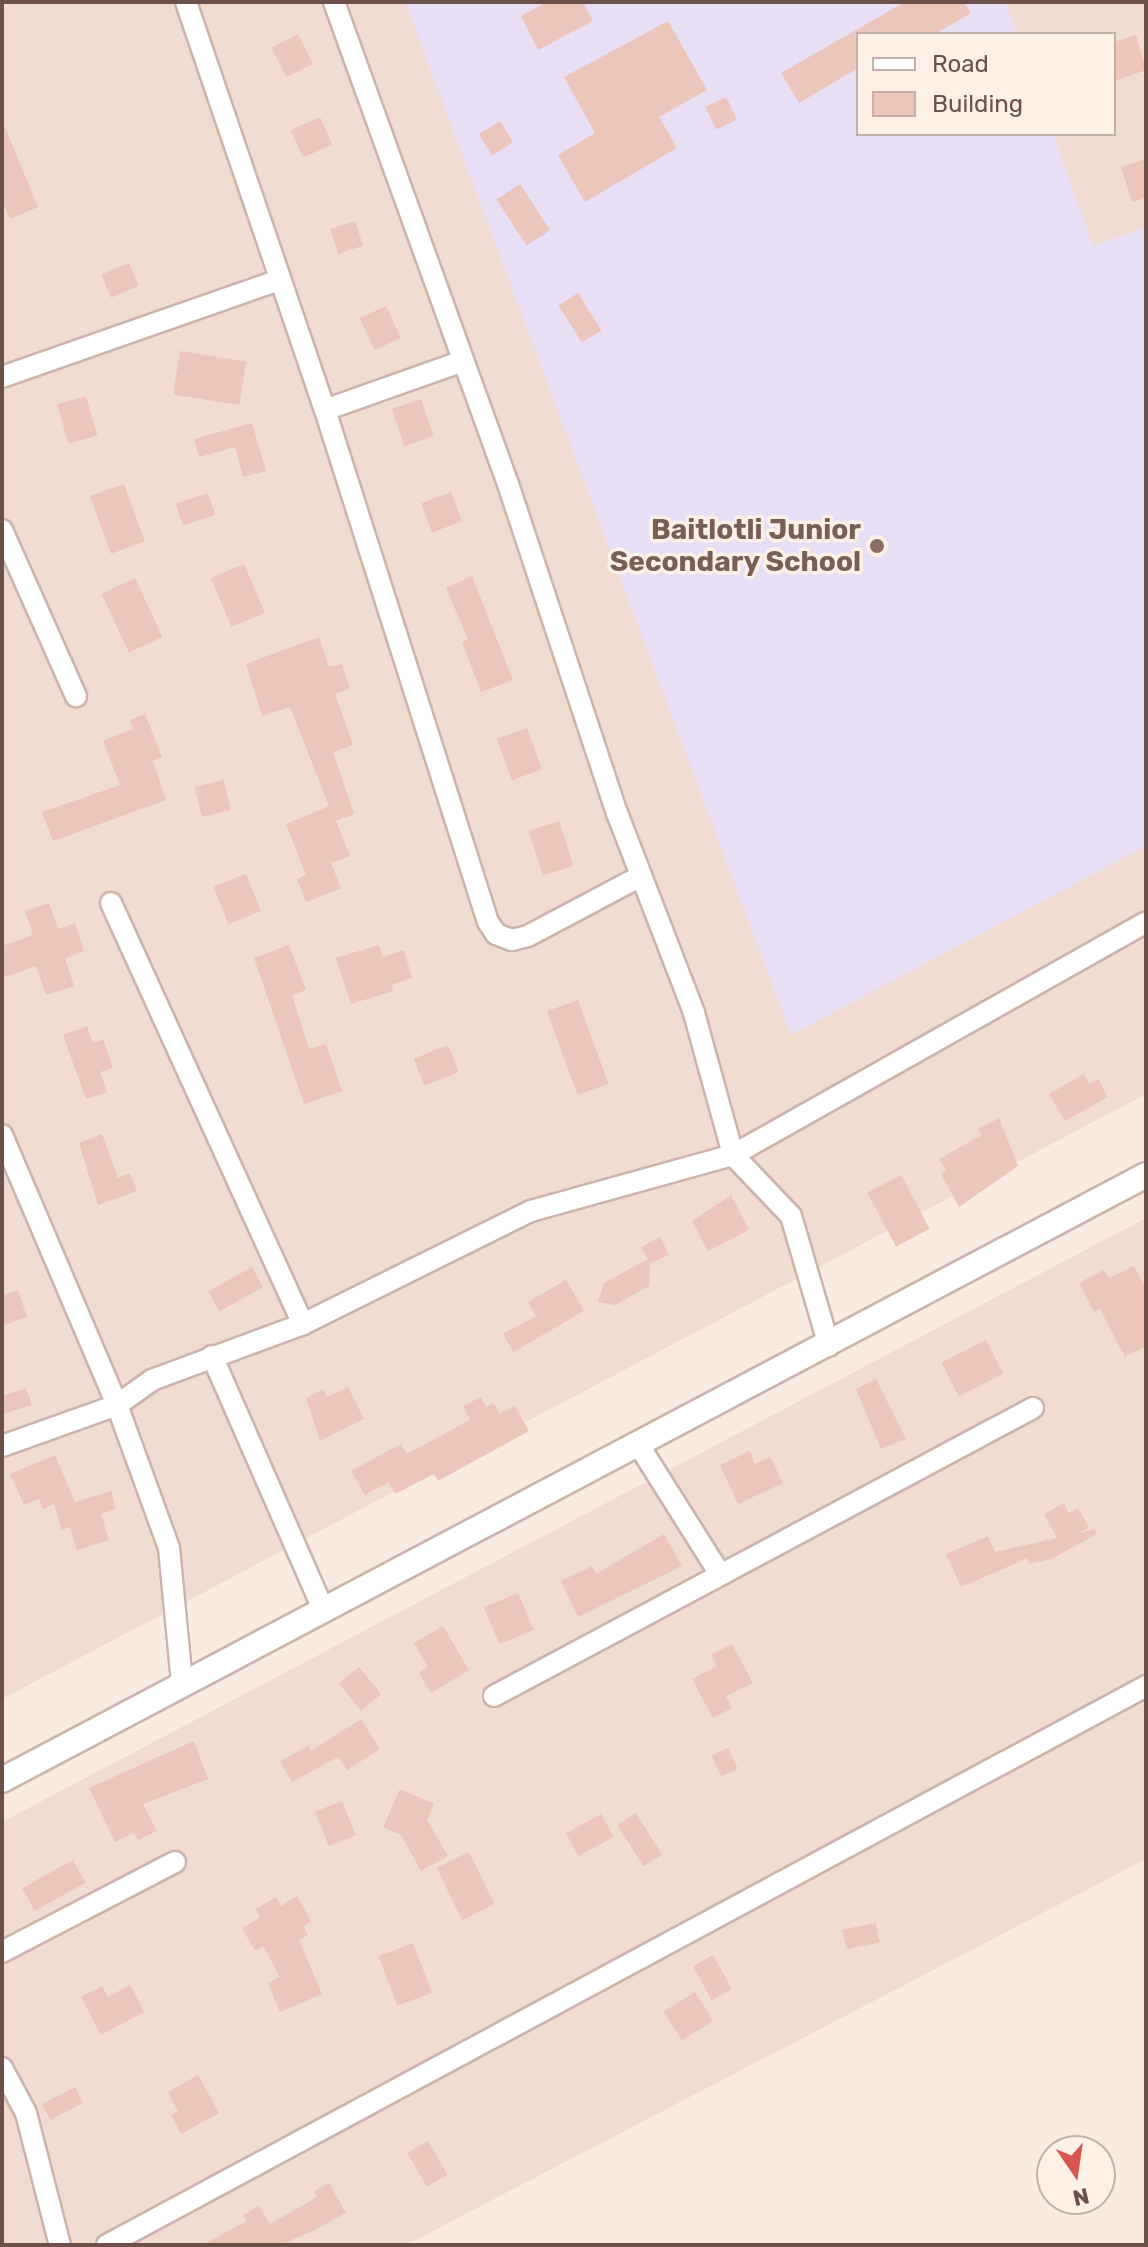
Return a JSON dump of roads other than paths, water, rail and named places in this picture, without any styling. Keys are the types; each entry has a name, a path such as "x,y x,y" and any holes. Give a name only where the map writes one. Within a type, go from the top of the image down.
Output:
{"street":[{"path":"186,2 325,410 488,922 496,934 512,940 528,936 641,876"},
{"path":"334,2 463,361 641,876 694,1013 733,1155 791,1216 829,1346"},
{"path":"2,377 279,280"},
{"path":"325,410 463,361"},
{"path":"2,530 76,696"},
{"path":"111,903 303,1324"},
{"path":"2,1446 117,1405 152,1380 303,1324 531,1211 733,1155 1146,922"},
{"path":"2,1135 117,1405 169,1548 182,1682"},
{"path":"2,1780 182,1682 324,1611 829,1346 1146,1175"},
{"path":"212,1356 324,1611"},
{"path":"494,1696 718,1571 1033,1408"},
{"path":"638,1444 718,1571"},
{"path":"107,2245 1146,1686"},
{"path":"2,1952 175,1862"},
{"path":"2,2068 26,2113 60,2245"}],"place":[{"name":"Baitlotli Junior Secondary School","path":"877,546"}]}
